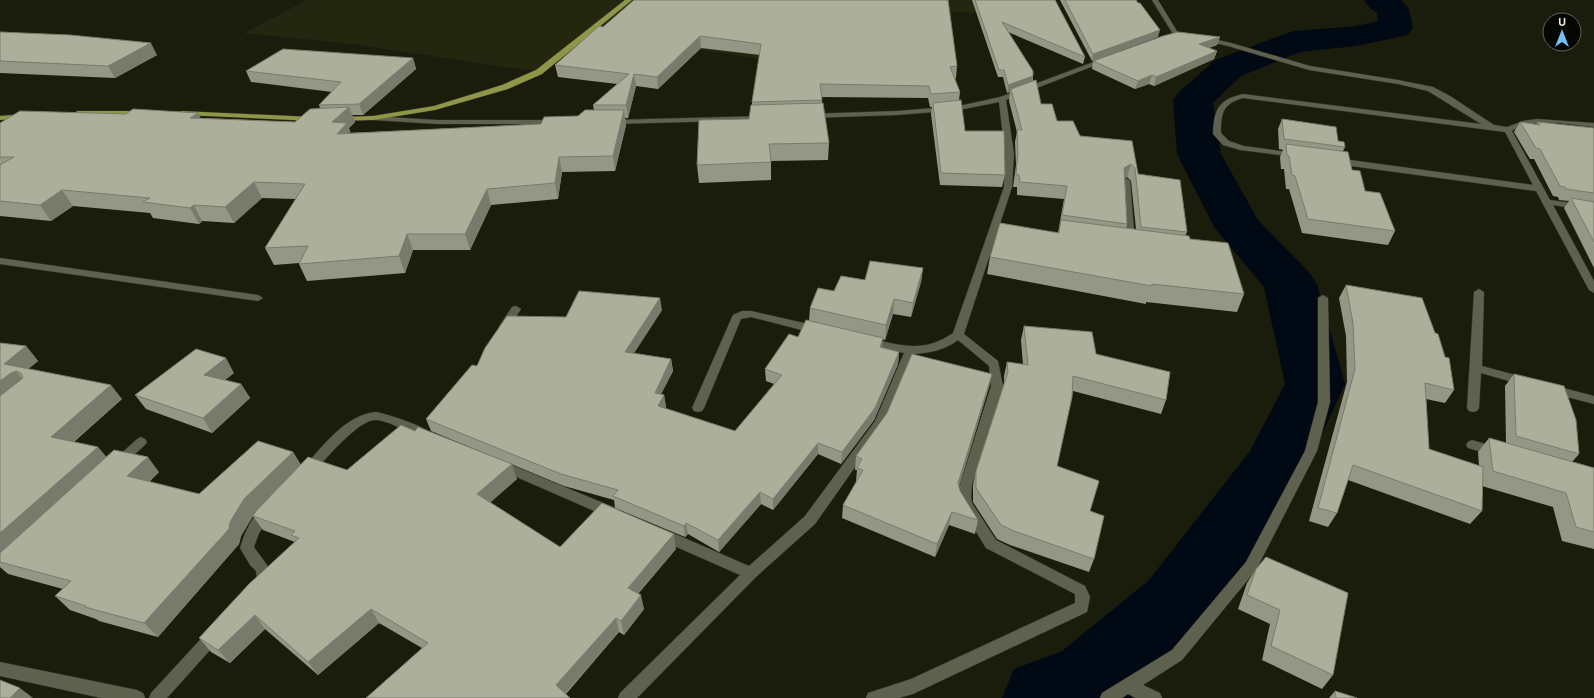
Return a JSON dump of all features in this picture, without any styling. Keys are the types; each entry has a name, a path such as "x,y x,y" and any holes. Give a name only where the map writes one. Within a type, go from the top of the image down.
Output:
{"main road":[{"path":"173,113 323,120 373,118 435,108 505,87 539,72 629,0"},
{"path":"75,114 150,113"},
{"path":"0,118 36,115"}],"street":[{"path":"1155,0 1174,37 1191,37 1229,44 1271,58 1309,68 1398,82 1430,89 1447,98 1492,127"},
{"path":"802,117 897,113 958,108 1002,99 1087,63 1116,56"},
{"path":"1306,156 1243,148 1226,143 1217,134 1217,123 1221,106 1229,99 1243,96 1508,130"},
{"path":"857,339 910,351 935,348 950,342 958,335 998,225 1008,187 1010,174 1010,148 1002,99"},
{"path":"373,118 436,122 568,122"},
{"path":"606,122 770,118"},
{"path":"1508,130 1512,126 1528,122 1564,122 1594,125"},
{"path":"1508,130 1590,275 1594,290"},
{"path":"1329,160 1540,189"},
{"path":"1126,181 1130,243"},
{"path":"1548,202 1594,209"},
{"path":"0,261 258,298"},
{"path":"1473,408 1479,292"},
{"path":"1108,698 1177,655 1251,566 1311,451 1324,402 1323,298"},
{"path":"498,336 516,309"},
{"path":"698,408 737,317 742,314 751,314 826,332"},
{"path":"874,698 913,686 1082,607 1083,597 1080,590 991,544 966,504 964,497 966,485 997,386 994,364 958,335"},
{"path":"626,698 751,573 810,520 880,423 910,351"},
{"path":"1476,368 1594,400"},
{"path":"298,480 354,424 366,417 376,416 441,441"},
{"path":"420,432 430,421"},
{"path":"106,474 141,442"},
{"path":"1472,445 1510,455"},
{"path":"491,461 621,517"},
{"path":"253,592 264,581 263,570 247,548 249,537 260,519 276,503"},
{"path":"650,529 751,573"},
{"path":"157,698 226,622"},
{"path":"0,669 137,698"},
{"path":"1127,686 1154,698"}],"shaded area":[{"path":"307,0 994,0 987,13 953,12 934,49 788,63 588,33 539,72 352,44 244,33"}],"building":[{"path":"634,0 948,0 957,66 950,67 960,92 931,94 929,86 820,84 822,100 752,102 761,44 700,36 657,77 634,74 626,105 593,105 629,74 555,65 599,26 603,27"},
{"path":"975,0 1055,0 1085,57 1002,22 1033,71 1033,76 1008,85 1004,70 999,70"},
{"path":"1065,0 1136,0 1140,3 1160,30 1093,54"},
{"path":"0,32 70,35 151,43 108,66 0,61"},
{"path":"1178,32 1220,37 1199,44 1217,51 1156,77 1152,75 1138,81 1093,61 1163,36"},
{"path":"283,49 413,58 359,104 319,105 341,82 246,71"},
{"path":"1036,80 1041,104 1052,104 1057,121 1073,121 1080,136 1132,141 1138,174 1180,180 1187,232 1141,227 1135,168 1131,164 1124,168 1127,224 1062,215 1067,186 1020,182 1019,175 1016,174 1018,153 1017,130 1022,130 1011,89"},
{"path":"961,100 965,131 1004,131 1005,175 941,173 933,103"},
{"path":"823,103 829,143 769,144 771,162 697,165 699,120 749,119 751,105"},
{"path":"349,107 332,122 347,123 337,134 541,124 544,117 578,116 585,110 624,110 613,156 559,157 555,183 487,189 465,234 407,234 399,256 299,264 308,246 265,248 305,184 254,182 225,207 194,205 190,208 143,202 150,198 62,190 40,205 0,201 0,165 14,157 0,157 0,123 20,111 126,114 133,109 198,113 190,118 295,122 310,109"},
{"path":"1282,119 1336,127 1338,141 1344,142 1345,147 1284,139"},
{"path":"1520,122 1540,125 1538,122 1594,128 1594,193 1566,189 1565,187 1560,186 1540,149 1536,148"},
{"path":"1286,144 1348,152 1352,170 1360,171 1365,191 1380,193 1395,231 1308,219 1295,176 1292,175"},
{"path":"1571,198 1594,202 1594,242"},
{"path":"1061,220 1189,236 1190,239 1228,243 1244,294 1152,284 1152,286 990,257 1000,223 1059,233"},
{"path":"870,261 923,268 913,303 894,299 886,325 810,308 818,288 834,291 841,276 865,280"},
{"path":"1346,285 1422,298 1435,333 1438,334 1445,357 1449,358 1454,390 1425,383 1429,449 1483,467 1482,511 1353,465 1337,513 1318,508 1355,369 1353,323"},
{"path":"579,291 660,298 625,352 671,359 655,393 664,395 658,406 735,431 782,375 765,369 789,334 798,337 806,320 883,338 880,347 899,352 875,408 842,452 818,443 773,499 760,492 718,540 686,523 684,526 613,496 618,490 561,474 426,419 472,365 477,366 485,348 507,316 566,317"},
{"path":"1024,326 1092,332 1096,354 1170,372 1166,400 1073,376 1072,397 1057,466 1099,481 1090,511 1104,516 1094,559 1001,525 976,488 976,471 1008,372 1007,362 1028,365"},
{"path":"0,343 26,346 4,364 111,385 51,437 98,447 0,533 0,396 23,378 21,373 16,371 0,381"},
{"path":"196,349 226,358 204,375 241,384 203,418 135,395"},
{"path":"912,354 992,374 958,483 960,491 978,520 952,512 937,544 843,505 863,470 857,468 862,459 856,456 887,413"},
{"path":"1514,374 1564,386 1576,420 1579,454 1516,436"},
{"path":"401,425 415,431 418,427 512,464 477,494 560,547 602,503 674,534 628,588 641,595 621,621 616,618 556,685 570,698 366,698 428,643 371,609 308,662 255,615 218,650 199,638 249,584 299,538 291,535 295,531 253,516 257,510 308,457 347,470"},
{"path":"1489,438 1594,468 1594,532 1576,527 1566,493 1493,471"},
{"path":"258,441 293,452 244,499 230,522 229,529 144,623 85,607 86,606 55,596 71,581 0,562 0,553 114,450 148,457 127,476 199,494"},
{"path":"1266,557 1348,593 1333,675 1271,646 1280,610 1247,595 1256,569"},
{"path":"0,680 20,688 10,698 0,698"},
{"path":"1335,691 1357,698 1336,698"}],"waterway":[{"path":"1044,698 1088,682 1176,604 1274,468 1315,384 1290,284 1238,227 1199,154 1193,100 1228,68 1294,42 1356,36 1396,28 1393,9 1380,0"}]}
